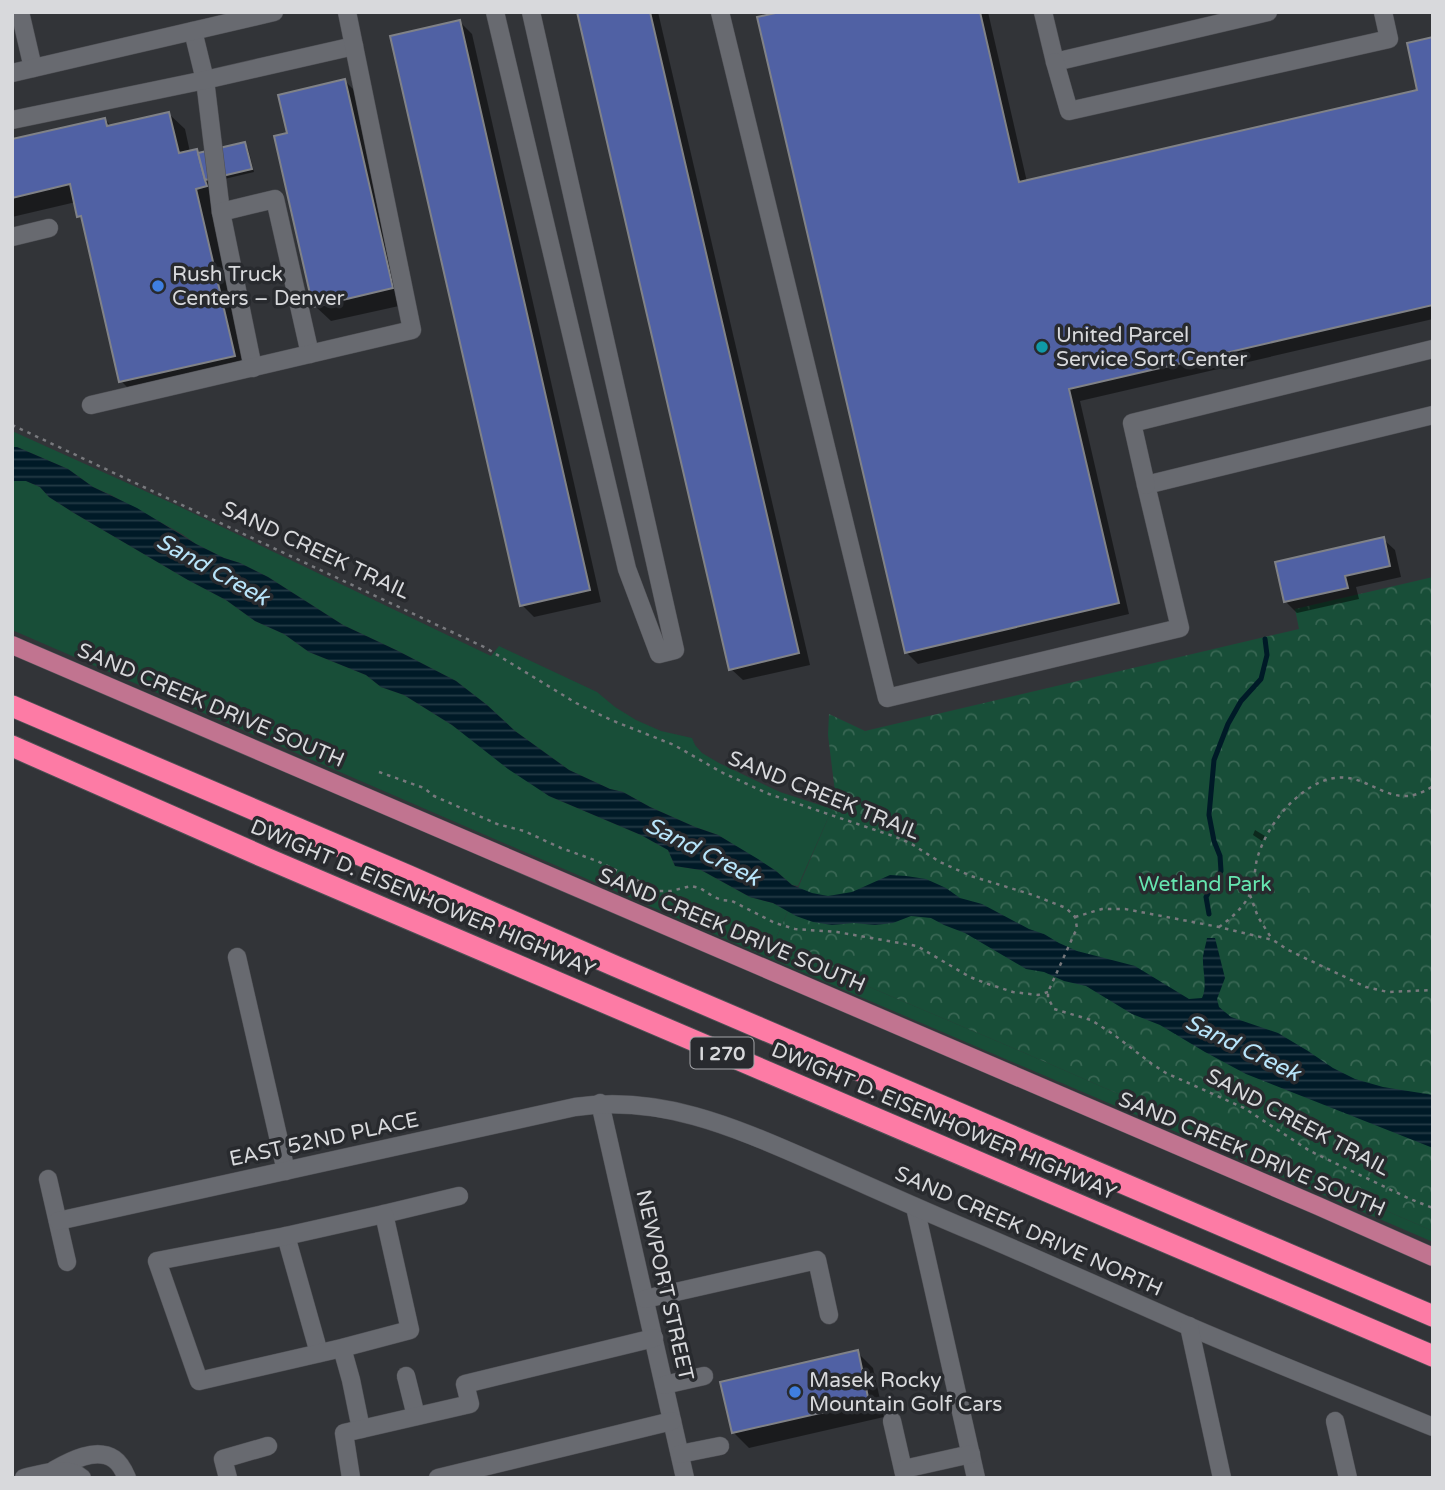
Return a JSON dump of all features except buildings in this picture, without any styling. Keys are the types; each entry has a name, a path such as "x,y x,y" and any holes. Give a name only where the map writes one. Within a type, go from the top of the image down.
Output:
{"highway":[{"name":"DWIGHT D. EISENHOWER HIGHWAY","path":"12,706 1433,1316"},
{"name":"DWIGHT D. EISENHOWER HIGHWAY","path":"12,746 351,894 1433,1356"}],"main road":[{"name":"SAND CREEK DRIVE SOUTH","path":"12,645 1433,1257"}],"street":[{"path":"20,12 33,68"},
{"path":"12,73 251,15 274,12"},
{"path":"91,405 412,330 346,12"},
{"path":"495,12 627,569 659,654 675,650 531,12"},
{"path":"720,12 887,698 1180,628 1132,424 1433,349"},
{"path":"1043,12 1069,111 1389,39 1383,12"},
{"path":"1055,62 1268,12"},
{"path":"193,31 205,80 221,212 253,368"},
{"path":"12,120 354,47"},
{"path":"221,212 275,199 310,354"},
{"path":"12,237 49,228"},
{"path":"1146,485 1433,415"},
{"path":"237,957 286,1171"},
{"name":"EAST 52ND PLACE","path":"58,1221 600,1103"},
{"name":"SAND CREEK DRIVE NORTH","path":"600,1103 646,1105 699,1116 754,1136 1189,1326 1433,1427"},
{"name":"NEWPORT STREET","path":"600,1103 685,1478"},
{"path":"48,1179 67,1262"},
{"path":"384,1214 410,1330 199,1381 157,1261 286,1236 459,1196"},
{"path":"915,1207 976,1478"},
{"path":"286,1236 318,1353"},
{"path":"645,1300 817,1260 829,1315"},
{"path":"1189,1326 1222,1478"},
{"path":"351,1478 344,1433 470,1404 465,1384 654,1338"},
{"path":"342,1348 360,1429"},
{"path":"406,1376 416,1416"},
{"path":"664,1385 704,1376"},
{"path":"438,1478 673,1421"},
{"path":"892,1421 903,1475 971,1454"},
{"path":"1335,1421 1348,1478"},
{"path":"228,1478 223,1459 268,1446"},
{"path":"680,1454 720,1446"},
{"path":"24,1478 54,1470 74,1459 99,1454 114,1458 127,1478"},
{"path":"54,1470 77,1474 82,1478"}],"path":[{"name":"SAND CREEK TRAIL","path":"12,425 486,648 576,703 674,745 723,773 769,794 910,843 955,869 1066,908 1075,917"},
{"path":"379,772 424,788 435,796 497,824 524,831 597,861 659,891 691,886 795,929 837,932 917,946 970,977 1013,992 1038,995 1048,992 1077,928 1075,917 1102,909 1125,909 1273,940"},
{"path":"1219,927 1236,914 1250,895 1265,838 1295,799 1308,788 1320,781 1356,778 1395,796 1406,797 1433,786"},
{"path":"1260,835 1265,838"},
{"path":"1250,895 1258,917 1273,940 1287,950 1366,987 1388,992 1433,990"},
{"name":"SAND CREEK TRAIL","path":"1048,992 1054,1009 1091,1020 1166,1073 1244,1108 1310,1151 1433,1208"}],"green space":[{"path":"12,431 176,505 491,656 499,646 597,692 636,720 661,731 692,738 702,753 780,792 829,808 834,805 798,886 792,885 776,871 718,835 569,770 515,731 456,681 343,625 268,577 196,544 93,487 68,469 12,447"},
{"path":"12,481 26,481 40,487 49,497 74,513 226,600 255,621 284,634 309,652 366,675 381,687 404,695 452,725 549,796 641,835 668,850 675,866 701,870 750,897 773,903 788,911 773,946 1433,1231 1433,1242 12,630"},
{"name":"Wetland Park","path":"1433,577 1433,1231 773,946 836,800 828,735 829,714 865,731 1299,629 1295,609"}],"water":[{"name":"Sand Creek","path":"12,447 68,469 93,487 137,508 196,544 268,577 343,625 456,681 515,731 569,770 718,835 776,871 792,885 828,896 852,892 890,875 926,879 960,898 982,904 1077,951 1135,966 1189,999 1202,998 1205,988 1203,954 1207,938 1215,938 1225,978 1217,999 1219,1007 1231,1017 1278,1033 1355,1079 1383,1087 1433,1095 1433,1148 1246,1074 1160,1025 1132,1014 1086,986 1026,969 965,933 931,918 911,916 893,923 875,925 813,922 773,903 750,897 701,870 675,866 668,850 641,835 549,796 508,769 452,725 404,695 381,687 366,675 309,652 284,634 255,621 226,600 74,513 49,497 40,487 26,481 12,481"}],"waterway":[{"path":"1209,914 1206,897 1221,871 1220,856 1209,815 1214,760 1228,724 1241,701 1261,679 1267,655 1265,639"}],"place":[{"name":"Rush Truck Centers – Denver","path":"158,286"},
{"name":"United Parcel Service Sort Center","path":"1042,347"},
{"name":"Masek Rocky Mountain Golf Cars","path":"795,1392"}]}
